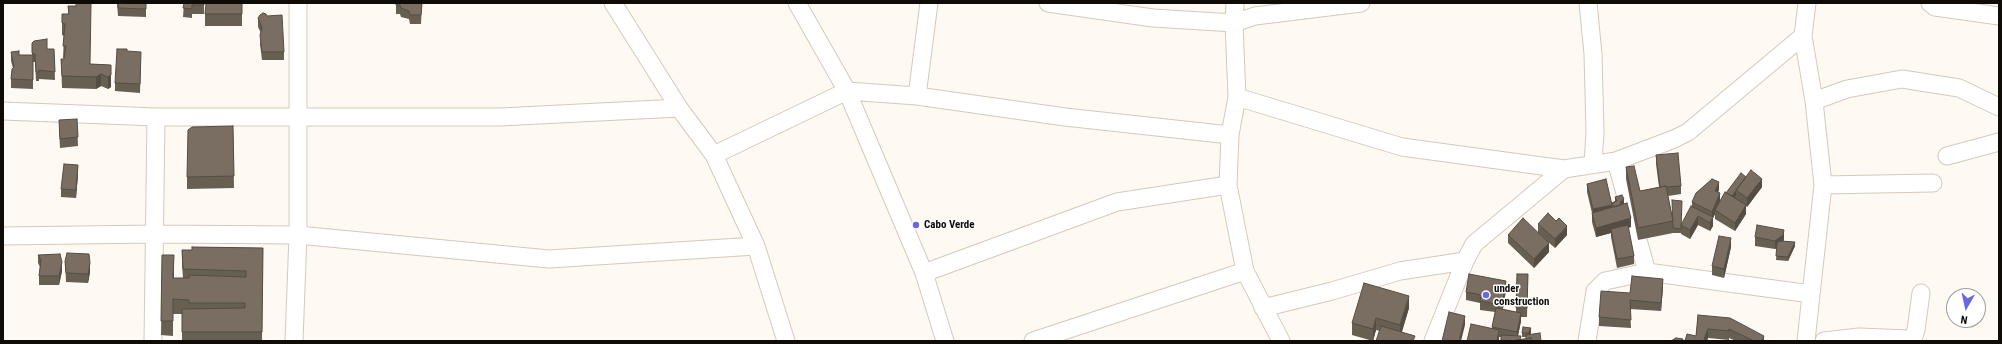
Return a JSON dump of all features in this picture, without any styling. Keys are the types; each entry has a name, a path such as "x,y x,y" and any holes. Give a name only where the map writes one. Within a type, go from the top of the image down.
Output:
{"street":[{"path":"294,341 298,235 298,3"},
{"path":"613,3 679,108 714,155 756,246 786,341"},
{"path":"797,3 847,91 924,273 945,341"},
{"path":"917,96 929,3"},
{"path":"1048,3 1153,18 1234,23 1254,16 1361,3"},
{"path":"1235,3 1234,23 1237,97 1230,134 1228,185 1245,271 1281,341"},
{"path":"1588,3 1593,54 1595,132 1593,164"},
{"path":"1806,341 1823,185 1814,101 1803,36 1807,3"},
{"path":"1930,3 1935,7 1999,16"},
{"path":"1237,97 1402,147 1564,169 1616,161 1674,139 1688,132 1803,36"},
{"path":"1814,101 1847,89 1902,80 1959,88 1999,107"},
{"path":"714,155 847,91 917,96 1065,117 1230,134"},
{"path":"3,111 156,117 500,117 679,108"},
{"path":"153,341 156,117"},
{"path":"1947,156 1999,142"},
{"path":"1616,161 1647,272"},
{"path":"1433,341 1465,261 1474,244 1564,169"},
{"path":"1823,185 1933,182"},
{"path":"924,273 1117,202 1228,185"},
{"path":"3,236 154,234 298,235 549,259 756,246"},
{"path":"1263,308 1332,291 1400,271 1465,261"},
{"path":"1033,341 1245,271"},
{"path":"1587,341 1595,291 1605,281 1647,272 1811,294"},
{"path":"1824,341 1859,337 1909,339 1914,336 1916,330 1921,293"}],"building":[{"path":"76,3 91,3 90,64 111,65 111,75 108,77 101,74 96,77 62,76 61,59 64,59 66,46 63,46 65,24 62,23 62,14 69,14 68,6 76,6"},
{"path":"118,3 146,3 146,9 118,8"},
{"path":"184,3 204,3 204,5 192,5 192,9 183,8"},
{"path":"206,3 242,3 242,14 205,14"},
{"path":"396,3 422,3 421,15 410,15 409,11 401,8 400,5 396,5"},
{"path":"263,13 267,16 282,15 284,52 262,52 260,35 262,28 258,18"},
{"path":"47,39 47,49 54,49 55,72 39,70 39,72 36,72 35,54 32,53 32,43 34,41"},
{"path":"117,49 127,49 127,51 141,52 140,84 115,83"},
{"path":"19,51 19,55 33,55 33,80 11,79 12,69 14,67 11,52"},
{"path":"77,119 78,137 60,139 59,120"},
{"path":"233,126 234,176 187,177 188,130 192,127"},
{"path":"1678,153 1681,186 1660,187 1656,155"},
{"path":"64,164 78,165 76,190 61,189"},
{"path":"1634,166 1640,191 1666,186 1673,221 1638,228 1626,167"},
{"path":"1751,170 1762,179 1747,198 1736,190"},
{"path":"1741,173 1746,177 1732,196 1726,193"},
{"path":"1606,179 1612,205 1593,209 1587,184"},
{"path":"1712,179 1719,182 1715,191 1720,193 1712,212 1692,202 1696,193"},
{"path":"1725,192 1746,205 1735,223 1715,210"},
{"path":"1622,195 1624,199 1620,202 1621,205 1614,207 1612,203 1617,201 1615,197"},
{"path":"1672,200 1682,201 1681,229 1673,228"},
{"path":"1627,203 1631,218 1596,228 1592,213"},
{"path":"1691,206 1713,217 1710,223 1698,216 1690,230 1681,225"},
{"path":"1548,213 1556,221 1559,218 1567,226 1555,239 1538,224"},
{"path":"1523,218 1549,243 1534,259 1508,235"},
{"path":"1628,225 1634,256 1617,259 1611,229"},
{"path":"1757,225 1784,230 1783,235 1775,241 1755,237"},
{"path":"1719,236 1731,238 1724,269 1712,266"},
{"path":"1780,241 1795,242 1788,257 1776,256 1777,243"},
{"path":"192,247 263,248 262,332 182,332 182,309 245,308 245,303 189,303 189,300 173,299 173,321 161,321 162,255 174,255 173,278 189,278 189,275 246,277 246,271 183,269 182,250 192,250"},
{"path":"67,253 89,254 90,263 88,274 66,273 65,261"},
{"path":"60,254 62,262 59,276 39,276 41,260 38,255"},
{"path":"1469,274 1506,281 1502,305 1480,301 1481,295 1466,292"},
{"path":"1517,274 1528,274 1527,308 1516,308"},
{"path":"1632,276 1663,279 1661,303 1630,300 1631,320 1599,317 1601,291 1630,293"},
{"path":"1364,283 1409,296 1400,325 1376,318 1373,329 1352,323"},
{"path":"1496,308 1521,313 1517,332 1492,327"},
{"path":"1449,312 1465,316 1459,341 1442,341"},
{"path":"1698,315 1730,318 1764,336 1762,341 1754,341 1729,329 1729,331 1708,329 1704,339 1711,341 1685,341 1687,334 1696,336"},
{"path":"1471,324 1499,330 1497,341 1467,341"},
{"path":"1381,326 1415,336 1413,341 1376,341"},
{"path":"1523,327 1531,328 1528,333 1522,333"},
{"path":"1540,333 1541,341 1532,341 1531,338 1526,339 1526,335"},
{"path":"1501,335 1521,336 1520,340 1516,341 1501,341"},
{"path":"1531,338 1532,341 1516,341 1516,340"},
{"path":"1676,338 1683,339 1682,341 1671,341"}],"place":[{"name":"Cabo Verde","path":"916,225"},
{"name":"under construction","path":"1486,295"}]}
